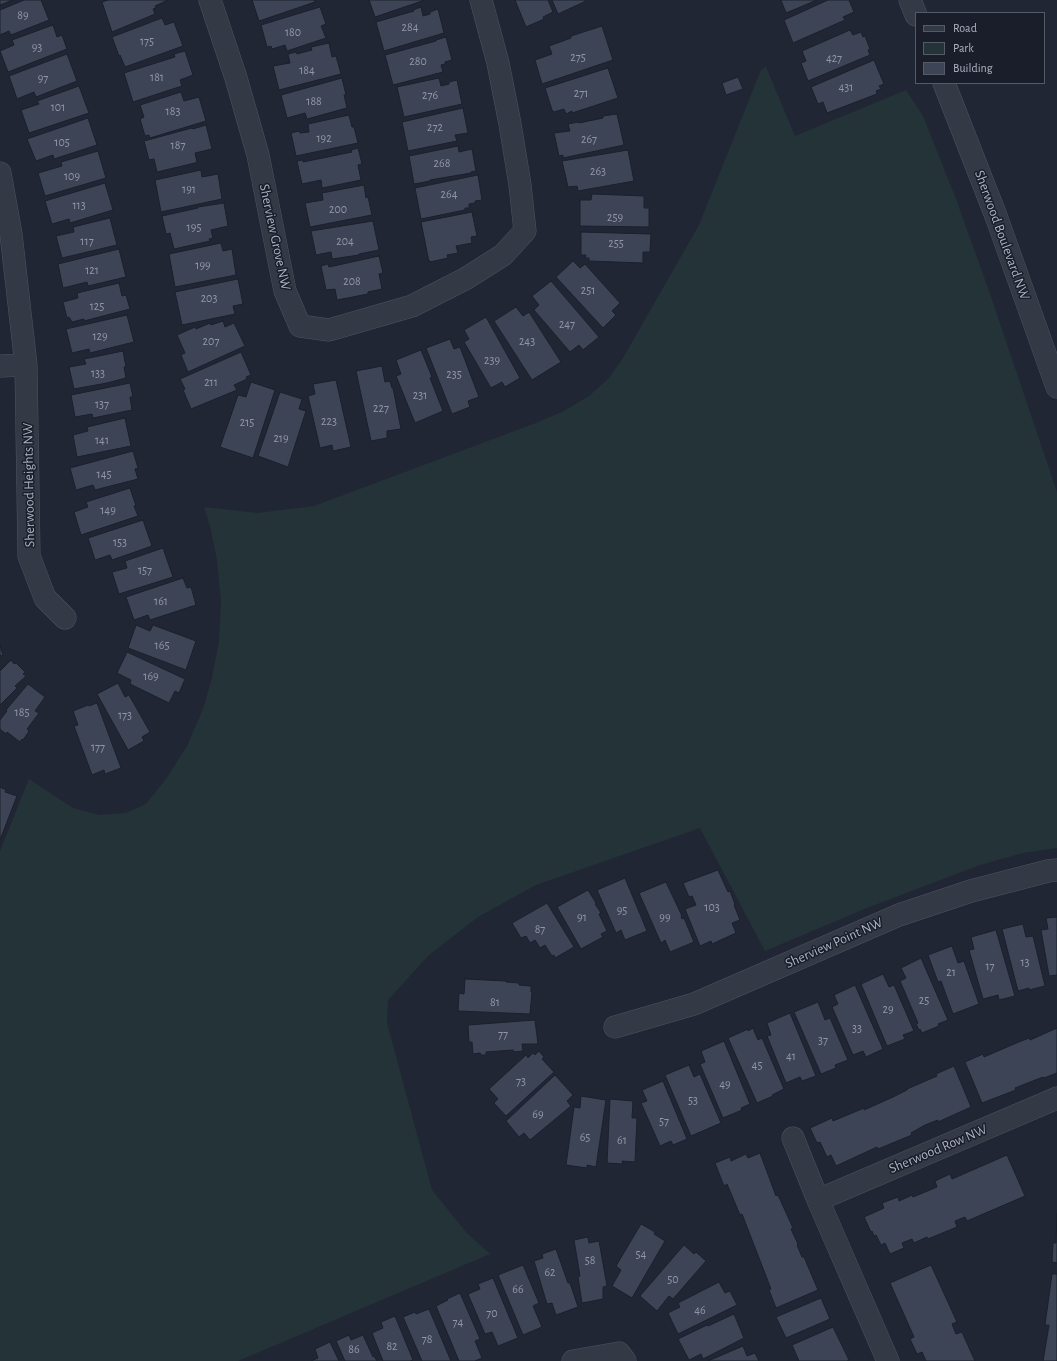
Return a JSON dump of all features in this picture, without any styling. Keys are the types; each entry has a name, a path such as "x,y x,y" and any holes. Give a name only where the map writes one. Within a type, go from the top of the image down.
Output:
{"street":[{"name":"Sherview Grove NW","path":"210,0 236,78 258,155 285,291 300,326 329,330 412,306 465,279 503,255 525,231 520,185 510,124 498,63 481,0"},
{"path":"910,0 915,12"},
{"name":"Sherwood Boulevard NW","path":"944,84 996,216 1057,387"},
{"name":"Sherwood Heights NW","path":"0,173 11,234 26,365 30,556 45,598 65,618"},
{"path":"0,366 26,365"},
{"name":"Sherview Point NW","path":"615,1027 694,1004 900,914 971,892 1048,871 1057,870"},
{"name":"Sherwood Row NW","path":"818,1200 1057,1098"},
{"path":"793,1138 818,1200 888,1361"},
{"path":"573,1361 619,1353 625,1361"}],"green space":[{"path":"766,67 795,136 906,90 923,116 956,199 989,291 1057,492 1057,848 1023,853 977,866 867,908 765,951 700,828 536,885 478,917 429,955 388,1000 387,1023 432,1190 466,1232 490,1254 238,1361 0,1361 0,851 29,779 73,808 99,815 126,813 146,804 166,779 187,746 203,709 212,678 219,641 221,601 217,560 210,526 204,507 257,513 314,506 536,423 564,411 589,396 609,378 623,358 699,225 761,70"}],"building":[{"path":"0,0 13,0 0,5"},
{"path":"24,0 41,0 49,20 11,35 9,31 0,35 0,10"},
{"path":"108,0 168,0 155,6 156,8 153,9 155,14 112,32 102,2"},
{"path":"252,0 314,0 315,2 259,21"},
{"path":"369,0 425,0 375,17"},
{"path":"515,0 548,0 553,12 543,17 544,19 526,27"},
{"path":"552,0 585,0 586,1 558,14"},
{"path":"781,0 817,0 786,13"},
{"path":"828,0 849,0 854,12 843,17 845,20 793,43 784,20"},
{"path":"320,7 326,24 321,26 326,38 287,51 285,45 272,49 271,46 267,47 261,25"},
{"path":"421,7 423,16 438,9 444,33 384,51 376,22 414,11 413,10"},
{"path":"162,18 165,25 174,22 183,46 125,67 112,37"},
{"path":"53,25 57,37 62,35 67,49 8,72 0,51 14,45 12,40"},
{"path":"602,26 613,60 542,84 535,60 552,54 549,46 571,38 571,36"},
{"path":"850,30 853,35 861,32 863,37 865,36 870,49 868,50 870,55 808,81 801,63 806,61 802,51"},
{"path":"446,37 452,60 441,65 443,72 393,85 385,55"},
{"path":"329,43 332,57 336,56 341,74 279,90 273,66 290,63 288,54 296,52 297,54 312,50 311,47"},
{"path":"185,51 193,75 180,80 182,86 133,102 124,73 175,57 174,54"},
{"path":"67,54 77,81 36,97 34,92 17,99 9,76"},
{"path":"874,60 884,84 879,86 881,89 876,91 877,94 827,113 823,102 818,104 811,87"},
{"path":"608,68 618,98 572,113 572,111 566,114 564,109 554,112 552,110 545,88"},
{"path":"738,77 743,89 726,95 722,83"},
{"path":"342,78 347,108 307,119 305,113 287,118 281,95"},
{"path":"439,78 441,86 457,80 462,104 404,117 397,87"},
{"path":"79,86 89,113 29,133 21,110 39,104 37,101"},
{"path":"181,92 184,101 199,97 206,121 150,138 149,135 145,136 140,119 144,117 140,105"},
{"path":"463,108 468,133 455,135 457,141 408,151 402,122"},
{"path":"617,114 624,145 563,158 563,155 559,156 554,133 570,131 568,124 579,123 603,118 603,116"},
{"path":"349,115 358,143 296,156 291,133 299,131 300,133 309,132 308,124"},
{"path":"88,118 97,145 54,159 53,155 36,161 27,139"},
{"path":"206,125 212,149 195,153 197,162 195,163 157,172 154,159 149,160 144,141"},
{"path":"458,146 459,152 472,149 476,171 414,184 409,156"},
{"path":"358,148 362,164 358,165 361,180 322,188 321,180 302,184 297,161 303,160 303,162 352,152 351,150"},
{"path":"628,150 634,181 578,191 577,186 568,187 562,161"},
{"path":"98,151 106,178 45,196 38,173 62,166 61,162"},
{"path":"201,170 202,177 218,174 222,199 161,212 155,180"},
{"path":"478,175 482,200 469,204 469,208 465,208 465,210 421,219 415,188"},
{"path":"105,183 113,210 70,223 69,219 52,224 45,201"},
{"path":"364,185 366,198 368,197 372,215 310,227 305,203 323,200 322,193"},
{"path":"592,194 644,196 644,208 649,208 649,227 580,226 580,200 591,200"},
{"path":"224,203 228,226 211,230 213,238 209,239 210,241 174,249 170,233 166,234 162,216 198,207"},
{"path":"472,212 477,236 471,237 472,243 456,246 458,253 447,255 448,258 430,262 429,260 429,262 421,222"},
{"path":"110,218 117,245 62,258 56,236 74,232 73,227"},
{"path":"373,221 379,250 332,259 331,252 316,255 311,231"},
{"path":"581,232 651,234 650,252 643,252 643,263 589,261 589,258 585,258 586,255 581,255"},
{"path":"221,243 223,251 232,249 236,275 175,287 169,254"},
{"path":"119,249 126,277 88,286 87,282 63,288 58,264"},
{"path":"379,256 383,273 379,274 382,289 368,292 368,294 337,300 335,289 326,290 321,266 328,264 329,267"},
{"path":"573,261 580,268 585,264 620,303 612,311 616,315 603,328 556,277"},
{"path":"238,279 243,304 233,306 235,314 182,325 175,292"},
{"path":"551,281 599,337 583,350 579,345 570,352 534,310 539,305 532,296"},
{"path":"119,283 122,296 126,295 130,309 84,321 84,319 72,322 69,317 67,318 63,302 78,298 77,293"},
{"path":"516,307 523,316 529,312 561,362 532,380 494,321"},
{"path":"127,315 134,342 90,353 89,349 72,353 66,329"},
{"path":"486,317 520,378 505,387 502,382 491,388 464,342 469,339 464,330"},
{"path":"223,321 225,327 234,323 245,346 188,372 181,355 185,353 177,335 195,327 196,329 210,323 211,325"},
{"path":"450,339 454,349 460,347 479,397 468,401 470,407 452,414 426,348"},
{"path":"421,350 443,411 415,423 396,376 401,374 396,360"},
{"path":"123,351 126,367 124,367 126,378 74,389 69,367 86,364 84,359"},
{"path":"241,352 251,375 246,377 247,379 234,385 237,390 191,409 183,390 185,389 180,379"},
{"path":"382,366 385,382 390,381 393,388 401,429 387,431 387,438 371,441 356,371"},
{"path":"336,380 351,447 333,451 332,445 320,448 308,396 315,394 313,384"},
{"path":"251,382 275,390 253,458 220,447 238,395 246,397"},
{"path":"130,383 133,397 130,397 132,410 93,418 92,414 75,417 71,395"},
{"path":"280,392 302,399 299,409 306,411 288,467 258,456"},
{"path":"125,418 131,446 77,457 73,435 88,431 87,427"},
{"path":"133,451 138,468 135,469 138,479 95,490 93,485 76,490 70,468"},
{"path":"130,488 138,516 81,535 74,512 88,507 86,502"},
{"path":"143,520 152,546 112,560 110,555 95,560 88,538"},
{"path":"163,548 173,577 119,594 112,572 127,568 125,561"},
{"path":"183,578 187,588 191,587 196,605 150,620 148,615 134,620 126,597"},
{"path":"136,625 150,631 153,625 196,641 186,670 128,648"},
{"path":"0,645 3,655 0,656"},
{"path":"127,652 185,679 179,693 175,691 169,703 130,684 131,680 117,673"},
{"path":"11,660 25,672 23,674 26,676 15,686 17,688 0,705 0,671"},
{"path":"118,683 125,697 129,695 150,732 142,737 144,741 128,750 97,694"},
{"path":"28,684 45,697 35,711 39,713 27,729 29,731 20,742 7,732 6,734 0,729 0,720 7,711 6,710"},
{"path":"97,703 121,768 105,774 104,770 92,775 74,726 78,725 73,711"},
{"path":"0,787 6,790 5,792 17,796 0,840"},
{"path":"718,870 728,892 730,891 740,920 732,923 736,933 712,944 711,941 700,946 685,909 696,905 692,896 689,897 683,883"},
{"path":"625,878 647,931 625,940 621,930 616,933 597,890"},
{"path":"666,882 694,942 670,952 665,940 661,943 639,893"},
{"path":"588,890 601,913 599,914 607,931 601,934 603,937 581,949 557,907"},
{"path":"547,903 574,947 555,958 545,945 540,948 535,940 530,943 526,936 521,938 512,923"},
{"path":"1057,917 1057,975 1049,976 1041,930 1048,929 1046,918"},
{"path":"1023,924 1026,937 1033,936 1045,986 1018,991 1002,929"},
{"path":"996,930 1015,996 999,1000 998,995 983,999 969,950 974,949 971,937"},
{"path":"952,946 958,963 964,961 979,1004 953,1014 941,981 938,982 928,955"},
{"path":"921,958 948,1020 938,1024 939,1026 922,1033 916,1024 918,1023 900,981 906,978 901,968"},
{"path":"883,974 889,987 894,985 914,1031 903,1035 905,1039 887,1046 861,984"},
{"path":"465,979 506,981 519,983 519,985 531,986 532,992 530,1014 458,1011 459,993 464,994"},
{"path":"855,985 883,1049 866,1057 863,1051 853,1055 832,1007 838,1004 834,995"},
{"path":"818,1002 825,1020 830,1018 848,1060 835,1065 836,1068 821,1074 794,1012"},
{"path":"790,1013 816,1076 802,1081 800,1077 786,1083 767,1036 771,1035 767,1023"},
{"path":"535,1020 538,1044 522,1044 523,1051 514,1052 513,1050 486,1052 486,1055 481,1055 480,1053 473,1054 472,1042 469,1042 468,1025"},
{"path":"753,1028 758,1040 762,1038 784,1089 757,1103 728,1038"},
{"path":"1057,1028 1057,1073 1015,1088 1016,1090 982,1103 965,1062 983,1054 984,1057 1029,1038 1030,1040"},
{"path":"724,1041 750,1104 741,1108 742,1110 723,1118 700,1064 705,1062 701,1051"},
{"path":"539,1051 544,1057 542,1059 554,1072 506,1116 494,1103 498,1099 489,1089 526,1055 528,1058 533,1053 535,1055"},
{"path":"689,1065 694,1077 700,1074 721,1123 691,1136 665,1075"},
{"path":"954,1066 971,1107 938,1122 938,1120 925,1125 911,1133 912,1135 878,1149 877,1147 836,1166 831,1155 827,1157 820,1142 817,1143 810,1128 832,1118 833,1121 864,1108 864,1110 937,1076 936,1074"},
{"path":"555,1075 573,1095 567,1101 571,1106 530,1140 524,1133 519,1137 506,1121"},
{"path":"663,1081 687,1139 673,1145 671,1141 660,1146 641,1103 647,1101 642,1090"},
{"path":"581,1096 606,1100 596,1167 587,1165 587,1168 566,1165 574,1107 580,1108"},
{"path":"610,1099 633,1101 632,1118 637,1118 635,1162 622,1161 623,1164 607,1163"},
{"path":"760,1153 776,1196 778,1195 793,1228 791,1229 798,1244 797,1245 802,1257 804,1257 818,1290 776,1308 769,1290 771,1289 742,1214 740,1215 727,1184 724,1186 715,1163 730,1157 731,1161 746,1154 748,1158"},
{"path":"1007,1155 1025,1196 967,1221 965,1217 955,1221 957,1227 928,1239 927,1237 914,1243 912,1239 902,1243 904,1248 890,1254 885,1243 881,1245 876,1235 874,1236 872,1231 871,1232 864,1217 884,1208 882,1203 898,1197 899,1201 912,1195 913,1197 937,1187 935,1181 950,1174 952,1179"},
{"path":"1057,1214 1057,1263 1052,1262 1053,1243 1056,1243"},
{"path":"641,1224 655,1232 654,1234 665,1241 632,1298 612,1286 621,1270 616,1266"},
{"path":"588,1237 589,1243 599,1241 607,1286 603,1287 603,1299 582,1303 578,1277 580,1276 574,1240"},
{"path":"684,1245 694,1254 696,1252 706,1261 673,1299 669,1296 657,1311 640,1296"},
{"path":"556,1249 578,1307 556,1315 552,1303 547,1304 534,1261 543,1258 542,1254"},
{"path":"523,1265 539,1303 533,1306 542,1327 523,1335 498,1275"},
{"path":"931,1265 957,1322 952,1324 956,1334 962,1332 975,1361 926,1361 922,1352 917,1354 910,1339 914,1337 890,1283"},
{"path":"1052,1274 1057,1274 1057,1361 1043,1361 1049,1325 1045,1325"},
{"path":"493,1278 518,1338 498,1346 492,1332 485,1334 468,1294 480,1289 478,1284"},
{"path":"719,1282 725,1293 730,1291 737,1305 678,1334 668,1313 680,1307 678,1303"},
{"path":"460,1293 480,1339 475,1341 482,1358 475,1361 459,1361 436,1306"},
{"path":"821,1298 830,1319 786,1338 776,1317"},
{"path":"429,1309 451,1361 422,1361 403,1317 415,1312 416,1314"},
{"path":"734,1314 744,1338 703,1359 701,1354 689,1360 678,1339"},
{"path":"395,1316 413,1360 383,1361 372,1333 383,1328 381,1322"},
{"path":"833,1327 849,1360 799,1361 792,1345"},
{"path":"349,1335 351,1340 363,1335 373,1357 374,1356 377,1361 345,1361 336,1341"},
{"path":"330,1342 339,1361 311,1361 318,1358 315,1349"},
{"path":"743,1346 747,1356 755,1353 759,1361 708,1361"}]}
